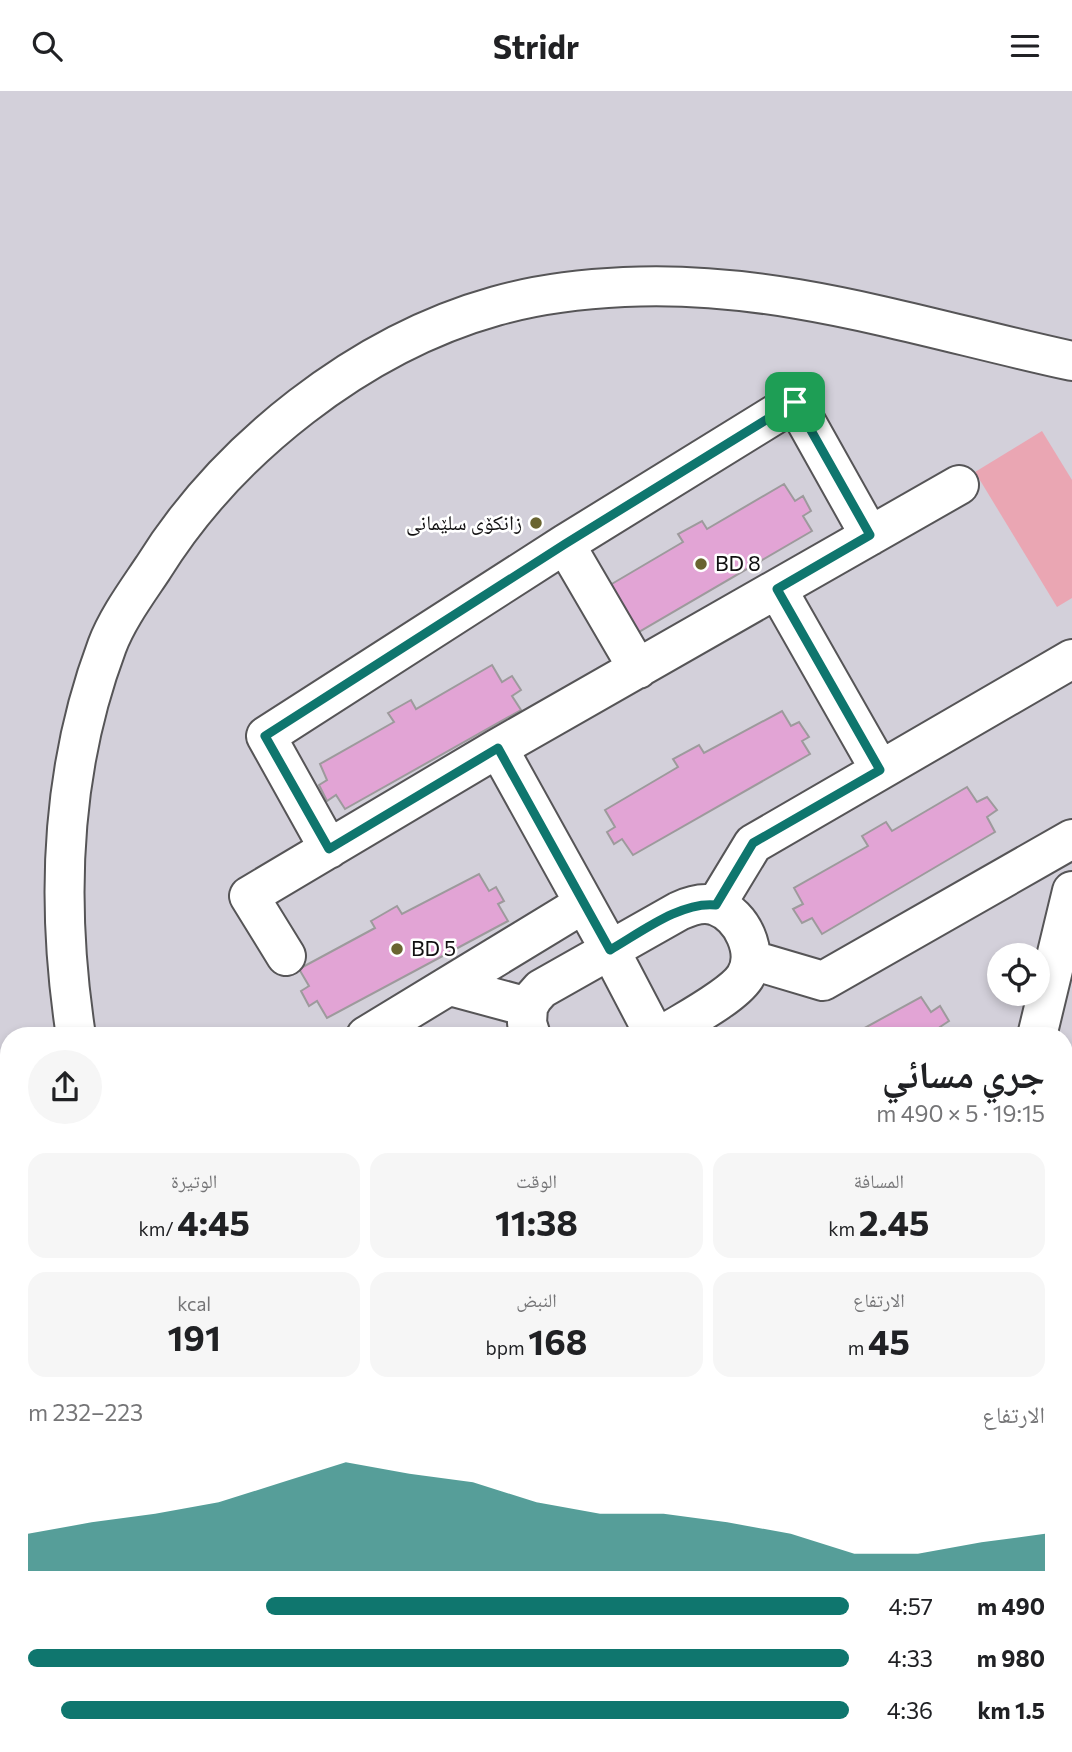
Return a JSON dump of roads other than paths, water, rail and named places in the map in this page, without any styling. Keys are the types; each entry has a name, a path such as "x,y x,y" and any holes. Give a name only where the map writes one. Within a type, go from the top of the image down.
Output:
{"street":[{"path":"75,1027 65,944 68,810 77,746 108,643 165,549 195,509 265,434 308,401 405,342 465,316 527,298 623,287 677,285 732,289 824,303 1072,361"},
{"path":"329,849 265,736 565,544 795,402 870,535"},
{"path":"286,956 249,896 498,748 959,485"},
{"path":"565,544 638,669"},
{"path":"777,589 880,770"},
{"path":"716,905 753,843 1072,659"},
{"path":"498,748 650,1027"},
{"path":"751,960 823,981 1072,839"},
{"path":"1039,1027 1072,891"},
{"path":"381,1027 583,904"},
{"path":"450,986 530,1022 533,997 552,981 687,908 716,905 733,916 750,948 751,960 747,974 734,989 675,1027"}],"place":[{"name":"زانکۆی سلێمانی","path":"536,523"},
{"name":"BD 8","path":"701,564"},
{"name":"BD 5","path":"397,949"}]}
